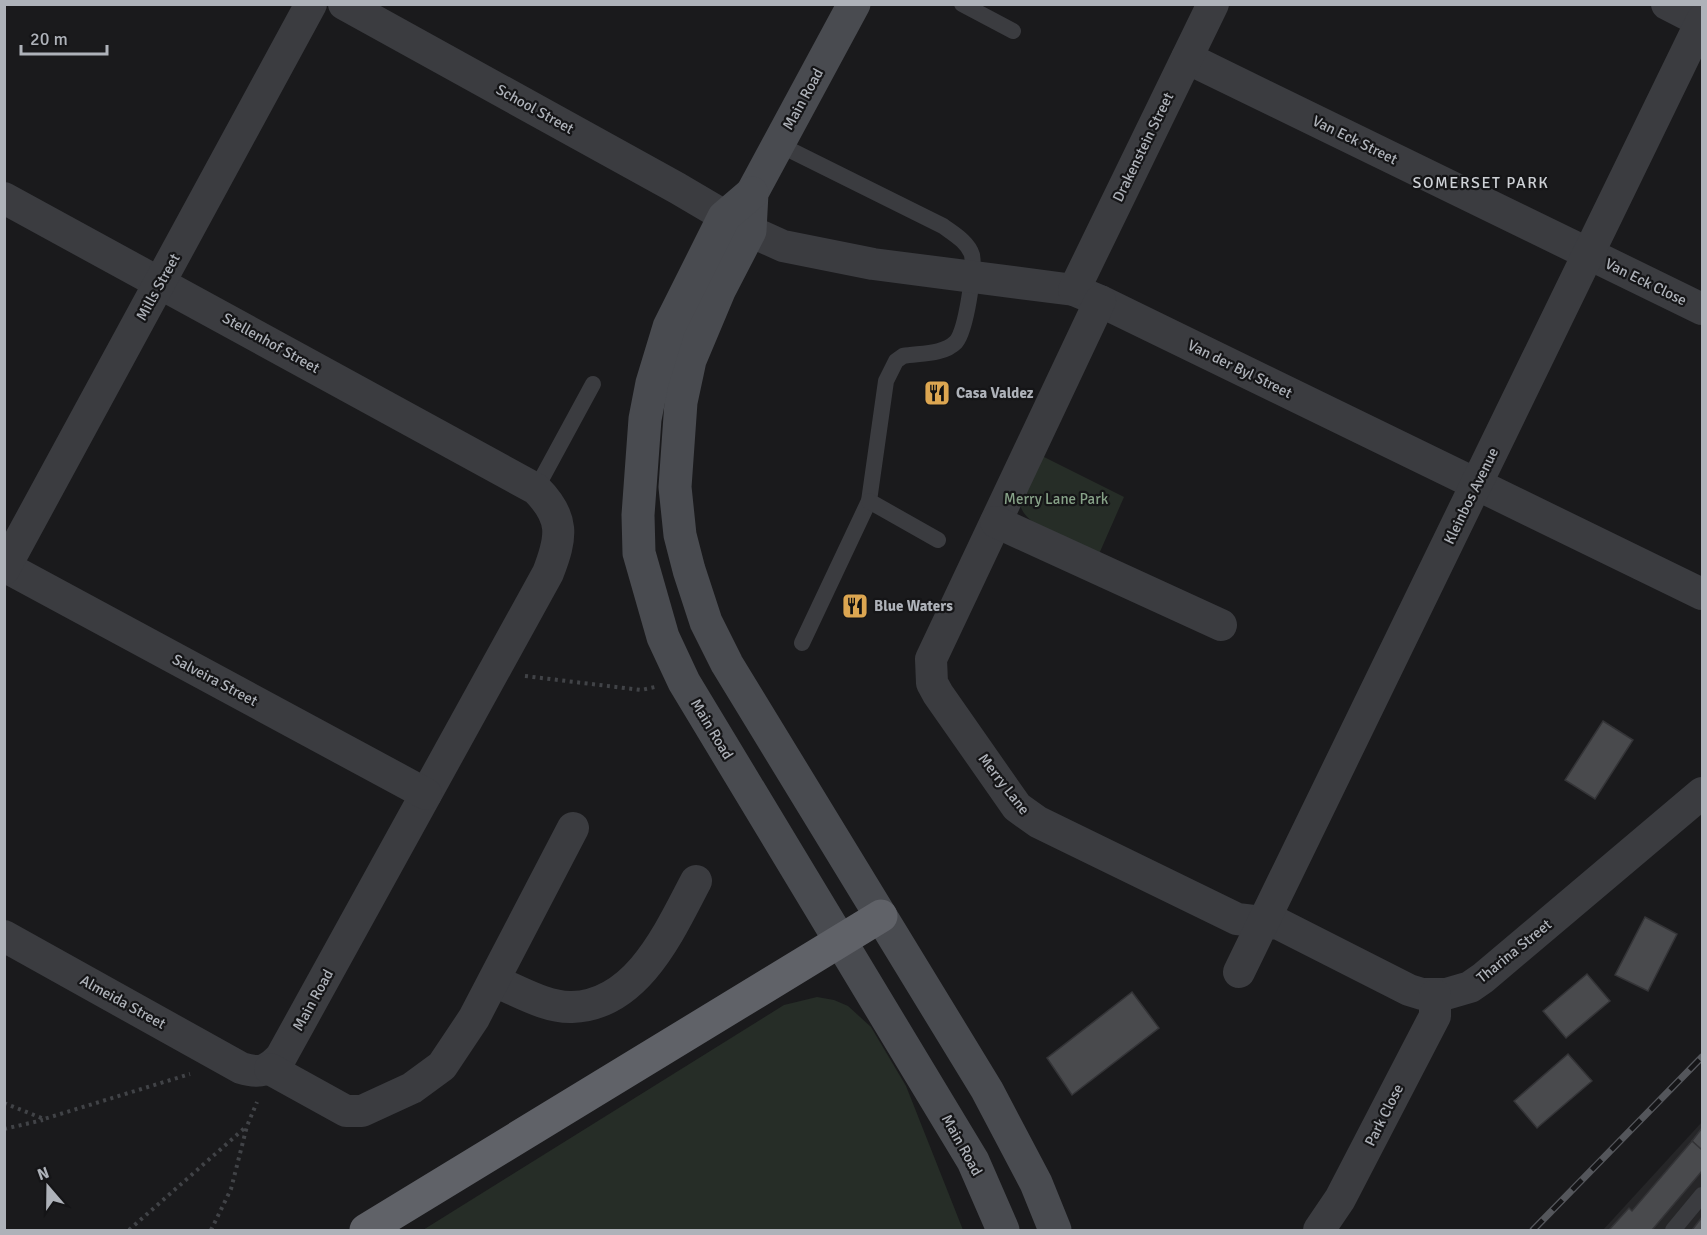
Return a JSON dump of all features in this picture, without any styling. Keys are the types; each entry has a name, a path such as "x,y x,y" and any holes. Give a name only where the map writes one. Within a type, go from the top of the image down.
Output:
{"highway":[{"path":"366,1230 880,916"}],"main road":[{"name":"Main Road","path":"855,4 737,224 669,327 652,383 640,459 639,553 663,637 684,682 973,1161 1003,1230"},
{"name":"Main Road","path":"737,224 719,291 687,370 675,446 675,488 680,535 706,622 728,664 880,916 957,1038 1012,1133 1055,1230"}],"street":[{"name":"Mills Street","path":"5,567 311,4"},
{"name":"School Street","path":"344,4 677,188 737,224"},
{"name":"Drakenstein Street","path":"1087,296 1187,58 1213,4"},
{"path":"1667,4 1702,21"},
{"name":"Kleinbos Avenue","path":"1239,972 1702,21"},
{"name":"Van Eck Street","path":"1187,58 1589,254"},
{"name":"Stellenhof Street","path":"4,198 536,489"},
{"name":"Van der Byl Street","path":"737,224 796,249 873,264 972,276 1087,296 1702,594"},
{"name":"Van Eck Close","path":"1589,254 1702,309"},
{"name":"Merry Lane","path":"1087,296 996,522 934,648 930,670 938,694 1017,807 1030,818 1237,919 1263,922"},
{"name":"Main Road","path":"256,1068 281,1057 548,573 558,547 558,523 551,504 536,489"},
{"path":"996,522 1221,625"},
{"name":"Salveira Street","path":"5,567 426,794"},
{"name":"Tharina Street","path":"1263,922 1279,924 1409,990 1435,995 1455,992 1483,978 1702,794"},
{"name":"Almeida Street","path":"4,936 256,1068 346,1111 362,1112 412,1088 442,1066 474,1018 573,828"},
{"path":"494,981 549,1003 572,1007 590,1004 614,993 642,970 659,949 696,881"},
{"name":"Park Close","path":"1319,1230 1340,1199 1435,1016 1435,995"}],"lane":[{"path":"962,4 1012,30"},
{"path":"778,144 943,226 964,242 972,255 972,276 962,328 956,342 939,352 903,356 891,369 886,381 869,501 802,644"},
{"path":"536,489 593,384"},
{"path":"869,501 938,540"},
{"path":"1673,1230 1702,1195"}],"path":[{"path":"491,675 543,677 641,690 684,682"},
{"path":"4,1129 44,1119 187,1074 256,1068 248,1126 231,1189 212,1230"},
{"path":"4,1103 44,1119"},
{"path":"129,1230 248,1126"}],"shaded area":[{"path":"1702,1122 1702,1230 1603,1230"}],"green space":[{"name":"Merry Lane Park","path":"1040,455 1124,497 1099,554 1041,528 1024,513 1020,504"},
{"path":"817,997 834,1000 848,1006 871,1027 906,1086 963,1230 423,1230 784,1005"}],"building":[{"path":"1603,721 1633,740 1595,799 1565,780"},
{"path":"1645,917 1677,934 1648,991 1615,975"},
{"path":"1587,974 1610,1001 1566,1038 1543,1011"},
{"path":"1132,992 1159,1028 1072,1095 1047,1058"},
{"path":"1568,1054 1592,1081 1537,1128 1514,1101"},
{"path":"1702,1128 1702,1150 1692,1141"},
{"path":"1692,1141 1702,1150 1702,1171 1652,1230 1609,1230 1629,1208 1632,1211"},
{"path":"1702,1217 1702,1230 1692,1230"}],"railway":[{"path":"1533,1230 1702,1057"}],"place":[{"name":"Casa Valdez","path":"937,393"},
{"name":"Blue Waters","path":"855,606"}],"district":[{"name":"SOMERSET PARK","path":"1481,182"}]}
